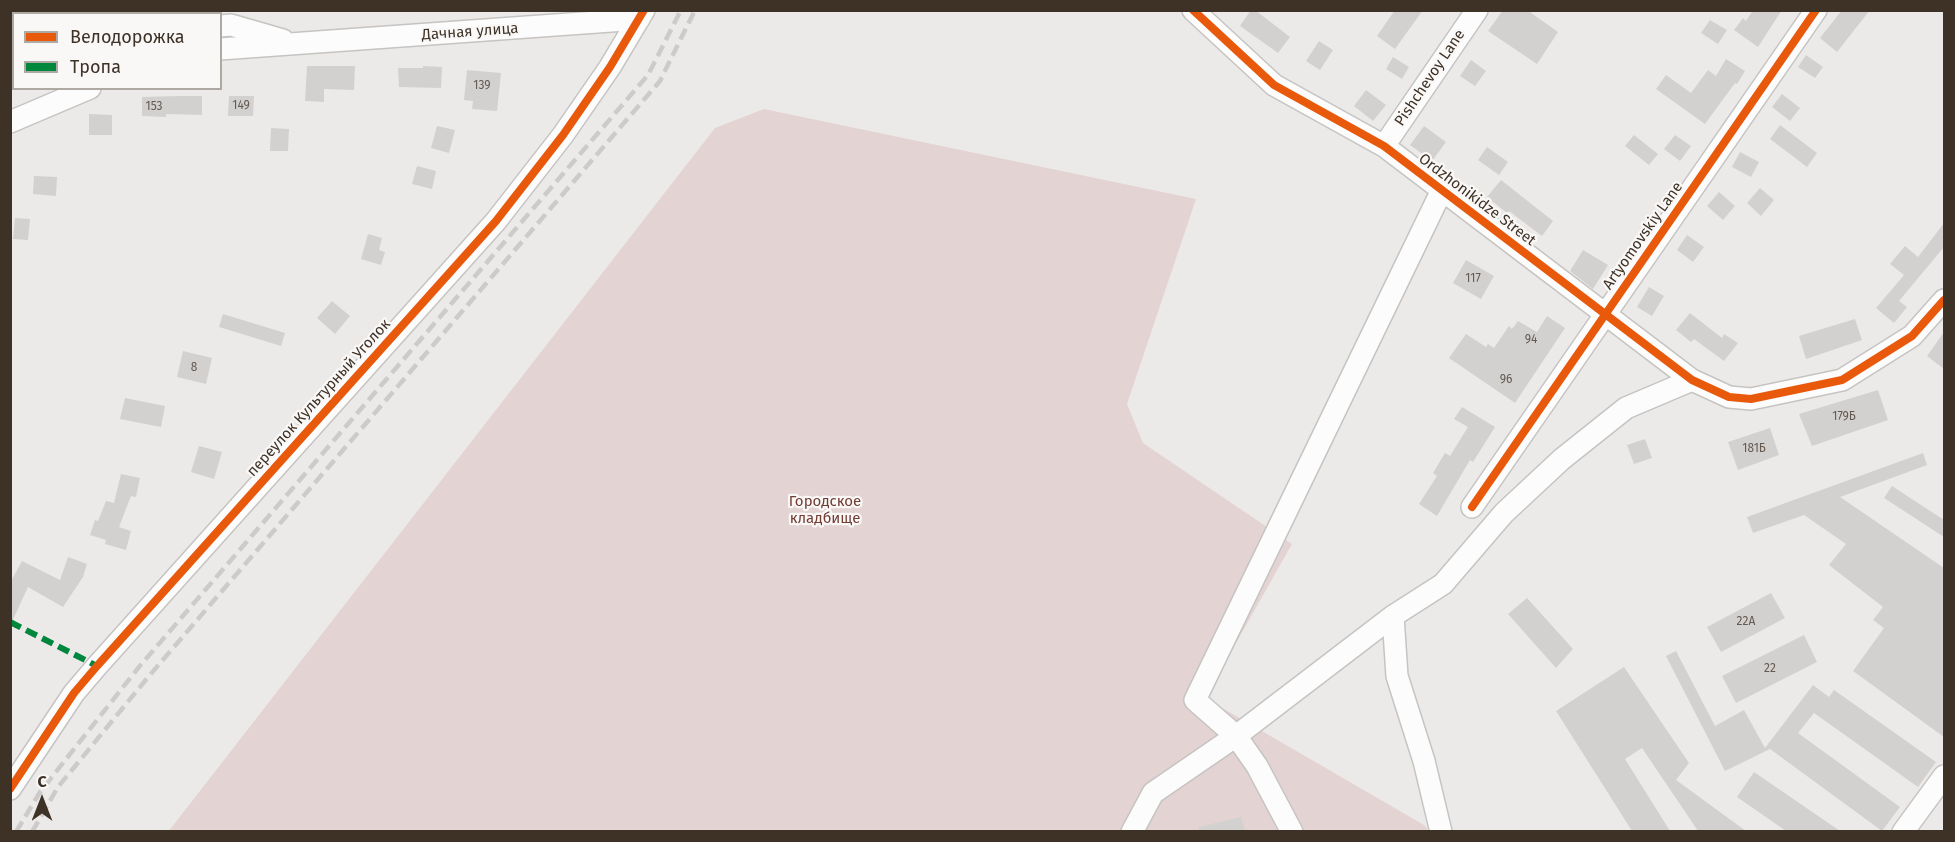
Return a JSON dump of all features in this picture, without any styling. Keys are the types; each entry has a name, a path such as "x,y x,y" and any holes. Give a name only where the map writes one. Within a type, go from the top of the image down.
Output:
{"street":[{"name":"Pishchevoy Lane","path":"1384,146 1477,10"},
{"name":"Artyomovskiy Lane","path":"1472,507 1816,10"},
{"name":"Ordzhonikidze Street","path":"1199,12 1274,85 1384,146 1692,380 1729,397 1750,399 1842,380 1912,336 1944,300"},
{"name":"Дачная улица","path":"222,49 301,45 641,15"},
{"name":"переулок Культурный Уголок","path":"10,789 74,693 97,666 496,221 563,135 610,67 641,15"},
{"name":"Дачная улица","path":"222,26 231,25 301,45"},
{"path":"10,122 85,90"},
{"path":"1292,831 1257,766 1236,736 1195,700 1442,190"},
{"path":"1132,831 1153,793 1236,736 1392,616 1443,584 1504,513 1562,459 1626,408 1692,380"},
{"path":"1392,616 1397,676 1424,761 1441,831"},
{"path":"1903,831 1944,776"}],"green space":[{"name":"Городское кладбище","path":"764,109 1196,199 1127,404 1143,443 1292,544 1205,698 1424,825 1429,831 168,832 715,128"}],"building":[{"path":"1251,10 1255,10 1290,37 1278,53 1240,26"},
{"path":"1395,10 1423,10 1395,49 1377,36"},
{"path":"1503,10 1527,10 1558,32 1537,64 1488,31"},
{"path":"1753,10 1782,10 1758,47 1734,30 1743,18 1746,21"},
{"path":"1842,10 1870,10 1837,52 1820,38"},
{"path":"1710,20 1727,30 1718,44 1701,33"},
{"path":"1319,41 1333,50 1320,70 1306,61"},
{"path":"1806,55 1823,67 1815,78 1798,67"},
{"path":"1393,57 1409,67 1402,79 1386,69"},
{"path":"1726,59 1745,71 1705,124 1656,89 1666,75 1691,93 1708,70 1716,76"},
{"path":"1471,60 1486,71 1475,86 1460,76"},
{"path":"307,66 355,66 354,90 324,89 324,102 305,101"},
{"path":"423,66 442,67 441,88 399,87 398,68 423,68"},
{"path":"467,70 501,73 497,111 472,109 473,101 464,100"},
{"path":"1366,90 1386,105 1373,121 1354,106"},
{"path":"1782,94 1800,108 1790,121 1772,107"},
{"path":"202,96 202,115 142,116 142,97"},
{"path":"229,96 254,96 253,116 228,116"},
{"path":"89,114 112,115 112,135 89,135"},
{"path":"1780,125 1817,153 1807,167 1770,139"},
{"path":"437,126 455,130 449,153 431,148"},
{"path":"1424,126 1446,142 1432,161 1410,145"},
{"path":"271,128 289,129 288,151 270,151"},
{"path":"1634,135 1658,154 1649,165 1625,146"},
{"path":"1675,135 1691,146 1680,161 1664,149"},
{"path":"1487,147 1508,162 1499,175 1478,160"},
{"path":"1740,152 1759,162 1751,177 1732,167"},
{"path":"417,166 436,171 432,189 412,184"},
{"path":"34,176 57,177 56,196 33,194"},
{"path":"1501,180 1553,221 1542,236 1487,197"},
{"path":"1760,188 1774,200 1761,216 1747,203"},
{"path":"1719,192 1735,206 1723,220 1707,206"},
{"path":"15,218 30,219 28,240 13,239"},
{"path":"1944,223 1944,247 1899,301 1907,307 1894,323 1876,308 1904,275 1890,264 1905,246 1918,257"},
{"path":"368,234 382,238 379,250 385,252 381,265 361,259"},
{"path":"1687,235 1704,247 1693,262 1677,250"},
{"path":"1583,250 1608,265 1593,289 1570,271"},
{"path":"1466,260 1494,276 1481,299 1453,283"},
{"path":"1649,287 1664,296 1652,316 1637,307"},
{"path":"332,301 350,316 335,334 317,318"},
{"path":"1690,313 1722,338 1724,334 1738,343 1724,361 1694,339 1691,342 1676,330"},
{"path":"223,314 285,333 281,346 219,327"},
{"path":"1547,316 1565,328 1515,403 1449,358 1466,334 1486,347 1488,344 1494,348 1509,326 1512,329 1518,321 1537,332"},
{"path":"1855,319 1862,340 1806,359 1799,336"},
{"path":"1944,332 1944,369 1927,356"},
{"path":"183,351 212,358 206,384 177,377"},
{"path":"1878,390 1888,420 1812,446 1799,414"},
{"path":"125,398 165,406 161,427 120,419"},
{"path":"1462,407 1495,427 1473,462 1470,460 1437,516 1419,504 1437,476 1433,473 1445,453 1450,456 1468,427 1454,419"},
{"path":"1770,428 1779,455 1738,470 1728,442"},
{"path":"1645,439 1652,458 1634,464 1627,445"},
{"path":"199,446 222,452 214,479 191,472"},
{"path":"1923,453 1927,465 1840,497 1944,568 1944,737 1853,671 1884,628 1873,620 1883,607 1829,565 1846,544 1804,515 1753,533 1747,517"},
{"path":"121,474 140,478 136,497 131,496 119,527 131,531 126,550 105,544 106,540 90,535 95,520 98,521 106,501 114,503"},
{"path":"1892,486 1944,520 1944,537 1884,498"},
{"path":"68,557 87,564 83,577 63,607 28,587 10,626 10,583 22,561 60,580"},
{"path":"1771,593 1785,618 1721,652 1707,627"},
{"path":"1527,598 1573,649 1556,668 1508,614"},
{"path":"1804,635 1817,662 1736,703 1722,676"},
{"path":"1676,651 1715,726 1744,710 1765,748 1813,685 1829,697 1834,690 1936,762 1918,787 1814,713 1798,733 1900,807 1882,831 1770,749 1725,771 1666,656"},
{"path":"1624,667 1689,763 1676,780 1746,831 1698,831 1642,748 1625,759 1670,831 1632,831 1556,711"},
{"path":"1754,772 1840,831 1786,831 1737,797"},
{"path":"1241,817 1245,831 1199,831 1199,827"}],"railway":[{"path":"16,832 40,792 139,667 648,75 681,10"},
{"path":"32,832 58,787 149,676 660,81 695,10"}],"marked path":[{"path":"10,622 97,666"}],"cycle path":[{"path":"10,789 74,693 97,666 496,221 563,135 610,67 644,10"},
{"path":"1193,10 1274,85 1384,146 1692,380 1729,397 1751,399 1842,380 1912,336 1944,300"},
{"path":"1472,507 1816,10"}]}
